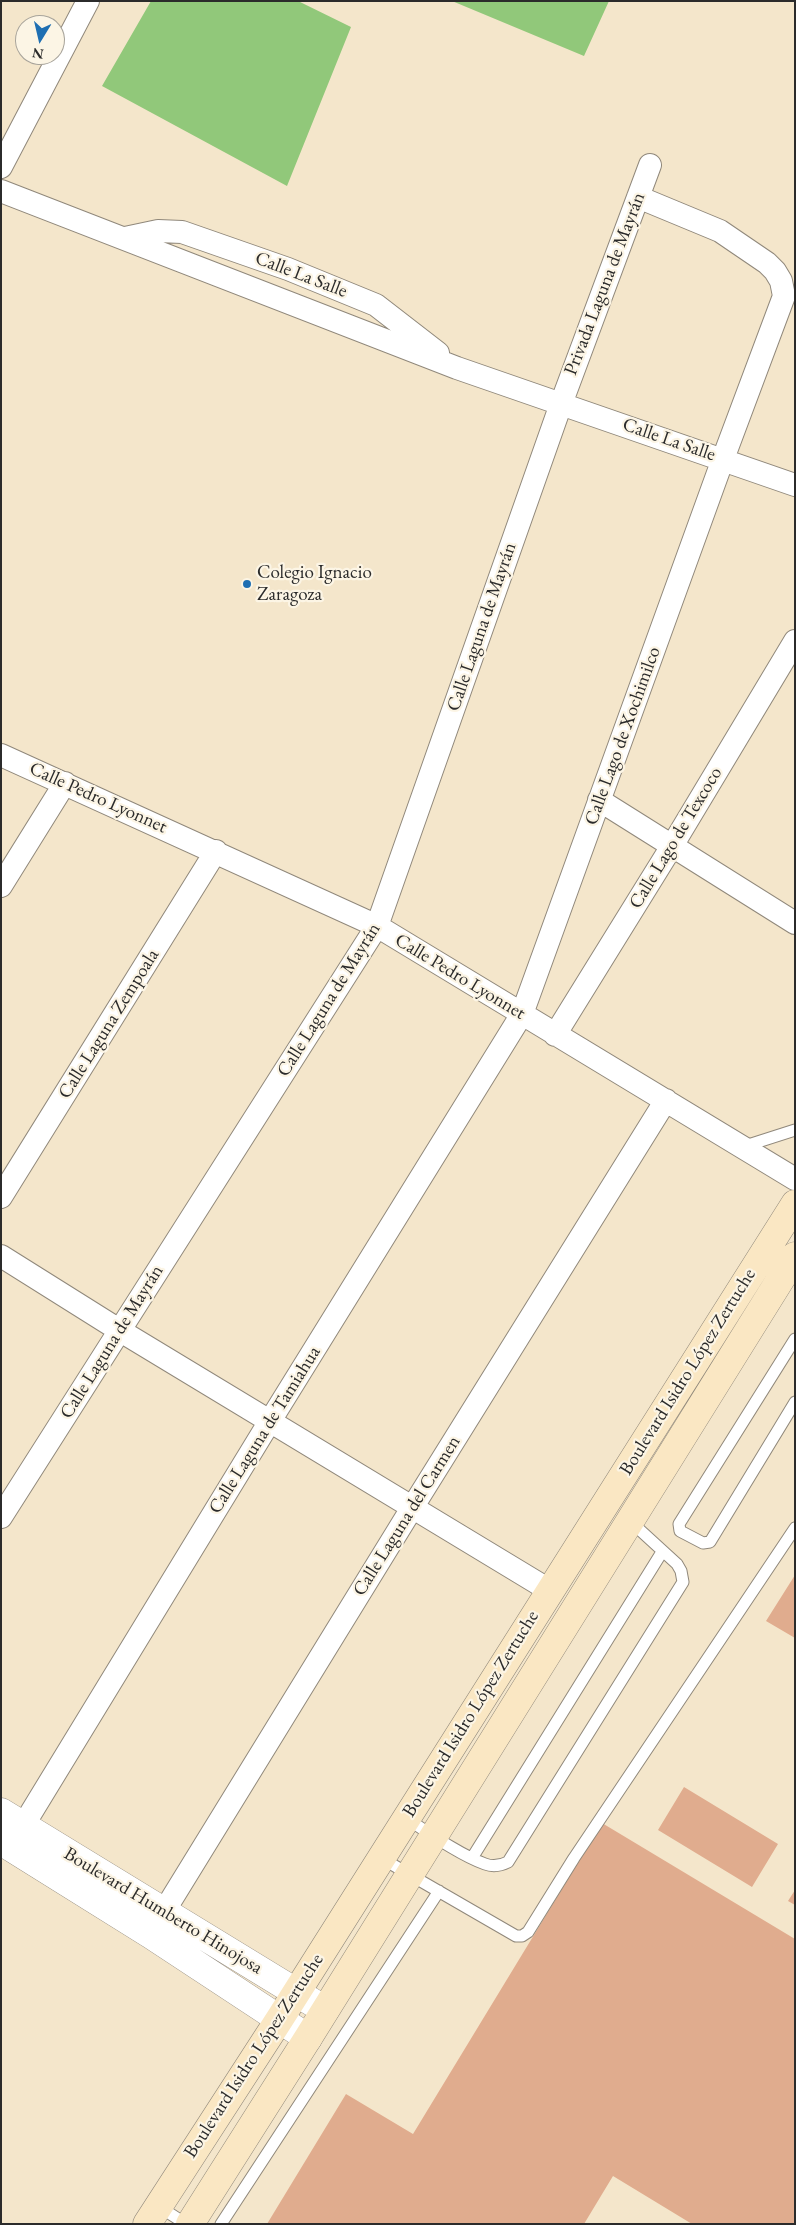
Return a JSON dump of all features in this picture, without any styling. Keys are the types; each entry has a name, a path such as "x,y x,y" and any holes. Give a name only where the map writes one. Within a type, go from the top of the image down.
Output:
{"main road":[{"name":"Boulevard Isidro López Zertuche","path":"188,2224 308,2038 757,1316 784,1256 795,1204"},
{"name":"Boulevard Isidro López Zertuche","path":"152,2215 279,2020 549,1590 733,1302 784,1256"},
{"path":"733,1302 757,1316"}],"street":[{"path":"1,167 88,1"},
{"name":"Privada Laguna de Mayrán","path":"561,404 650,165"},
{"name":"Calle La Salle","path":"1,191 457,368 795,485"},
{"name":"Calle Lago de Xochimilco","path":"522,1014 784,296 781,280 775,271 767,263 720,231 638,197"},
{"name":"Calle La Salle","path":"125,238 158,231 182,232 288,269 376,305 457,368"},
{"name":"Calle Laguna de Mayrán","path":"1,1517 377,926 561,404"},
{"name":"Calle Lago de Texcoco","path":"555,1035 672,846 795,641"},
{"name":"Calle Pedro Lyonnet","path":"1,755 216,851 377,926 795,1179"},
{"path":"1,886 65,783"},
{"path":"600,800 795,923"},
{"name":"Calle Laguna Zempoala","path":"1,1197 216,851"},
{"name":"Calle Laguna de Tamiahua","path":"8,1836 270,1420 522,1014"},
{"name":"Calle Laguna del Carmen","path":"150,1934 666,1100"},
{"path":"1,1256 119,1330 549,1590"},
{"name":"Boulevard Humberto Hinojosa","path":"8,1836 164,1910 325,2010"},
{"name":"Boulevard Humberto Hinojosa","path":"8,1836 150,1934 308,2038"}],"lane":[{"path":"742,1147 795,1130"},
{"path":"795,1338 679,1524 680,1530 703,1543 710,1542 795,1402"},
{"path":"406,1818 433,1836 485,1864 493,1866 508,1862 683,1582 681,1571 630,1521"},
{"path":"381,1858 516,1936 522,1936 528,1932 579,1850 795,1528"},
{"path":"472,1858 662,1552"},
{"path":"221,2224 439,1891"},
{"path":"152,2215 188,2224"}],"green space":[{"path":"151,1 298,1 351,27 287,186 102,86"},
{"path":"452,1 609,1 584,56"}],"building":[{"path":"795,1575 795,1638 766,1621"},
{"path":"684,1787 778,1844 752,1887 658,1830"},
{"path":"602,1823 795,1939 795,2224 692,2224 613,2176 584,2224 267,2224 346,2094 413,2134"},
{"path":"795,1890 795,1905 788,1901"}],"place":[{"name":"Colegio Ignacio Zaragoza","path":"247,584"}]}
